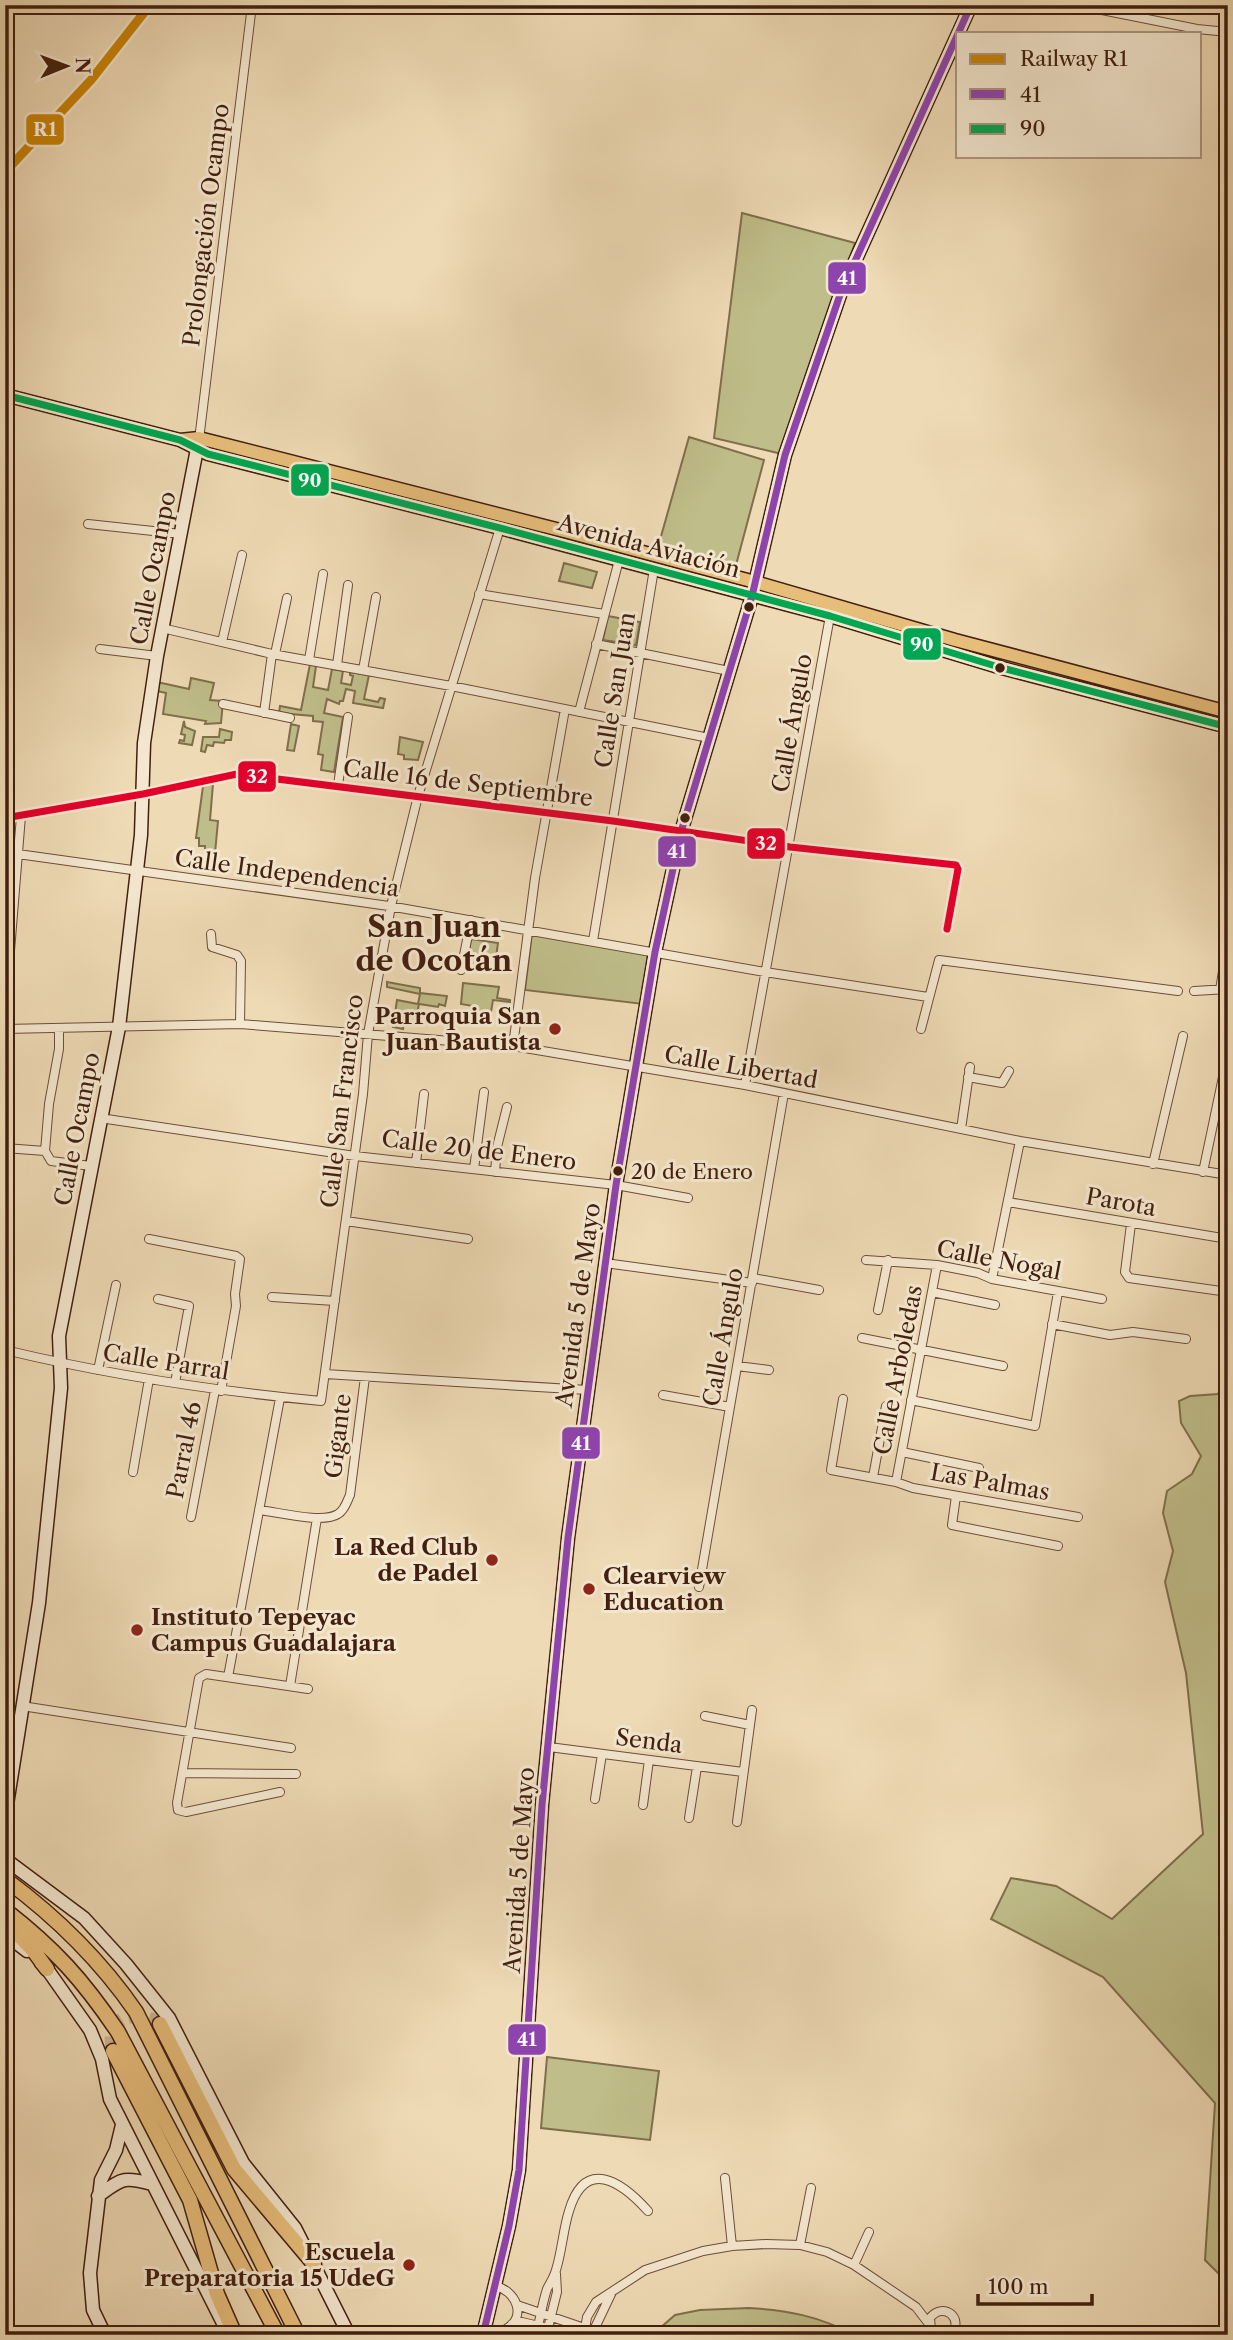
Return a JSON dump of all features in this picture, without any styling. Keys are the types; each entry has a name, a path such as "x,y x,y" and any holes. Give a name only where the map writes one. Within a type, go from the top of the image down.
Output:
{"highway":[{"path":"5,1879 26,1894 92,1956 136,2012 298,2335"},
{"path":"5,1910 69,1966 91,1992 118,2032 278,2335"},
{"path":"5,1921 47,1969"},
{"path":"159,2024 234,2169 314,2264"},
{"path":"113,2051 190,2200 217,2294 232,2335"}],"main road":[{"name":"Avenida 5 de Mayo","path":"959,32 971,5"},
{"name":"Avenida 5 de Mayo","path":"480,2334 509,2226 521,2150 542,1805 568,1538 616,1185 655,952 681,832 752,596 785,455 841,292 956,38"},
{"name":"Avenida Aviación","path":"5,395 180,440 388,485 755,582 1006,654 1228,712"},
{"name":"Avenida Aviación","path":"198,444 830,616 1002,668 1228,727"},
{"name":"Calle Ocampo","path":"5,1817 39,1603 61,1388 59,1336 119,1027 137,871 143,794 142,766 157,656 198,444"},
{"path":"1002,668 1006,654"},
{"path":"5,1859 84,1918 126,1964 169,2018 243,2163 295,2228 349,2335"},
{"path":"5,1934 47,1969 90,2030 102,2059 110,2099 122,2125 232,2335"},
{"path":"105,2335 93,2310 90,2291 101,2180 116,2149 122,2125"},
{"name":"Avenida 5 de Mayo","path":"480,2334 521,2131"},
{"path":"98,2196 120,2180 152,2184"}],"street":[{"name":"Prolongación Ocampo","path":"198,444 252,5"},
{"path":"1077,5 1197,29 1228,32"},
{"path":"88,524 181,534"},
{"name":"Calle San Francisco","path":"321,1401 355,1156 368,1034 391,906 418,796 500,528"},
{"path":"222,642 242,555"},
{"path":"579,712 618,560"},
{"name":"Calle San Juan","path":"593,941 654,569"},
{"path":"309,660 323,574"},
{"path":"337,665 348,585"},
{"path":"479,594 604,614"},
{"path":"363,670 376,597"},
{"path":"264,713 287,598"},
{"name":"Calle Ángulo","path":"745,1085 830,616"},
{"path":"162,628 274,654 451,686 709,738"},
{"path":"596,644 729,671"},
{"path":"100,649 157,656"},
{"path":"223,704 290,718"},
{"path":"513,1046 546,813 565,709"},
{"path":"338,785 348,717"},
{"name":"Calle 16 de Septiembre","path":"5,818 143,794 237,774 338,785 790,847 956,865 958,869 947,929"},
{"path":"5,1012 21,816"},
{"name":"Calle Independencia","path":"18,854 391,906 765,972 928,997"},
{"path":"461,970 471,920"},
{"path":"211,934 212,947 237,955 241,961 240,1024"},
{"path":"1195,991 1224,990 1228,940"},
{"path":"921,1029 936,964 944,959 1178,991"},
{"name":"Calle Libertad","path":"5,1029 240,1024 513,1046 745,1085 1020,1141 1228,1175"},
{"path":"58,1028 59,1049 49,1104 45,1151 51,1161 91,1166"},
{"path":"1153,1164 1183,1036"},
{"path":"1203,1172 1228,1053"},
{"path":"961,1129 969,1074 1002,1083 1009,1071"},
{"path":"474,1169 484,1092"},
{"name":"Calle Ángulo","path":"699,1587 784,1093"},
{"path":"416,1163 424,1094"},
{"path":"495,1172 497,1147 507,1107"},
{"name":"Calle 20 de Enero","path":"100,1118 355,1156 616,1185 688,1198"},
{"path":"992,1279 1020,1141"},
{"path":"5,1148 45,1151"},
{"name":"Parota","path":"1008,1202 1228,1239"},
{"path":"346,1221 468,1239"},
{"path":"1131,1224 1125,1272 1129,1279 1228,1292"},
{"name":"Parral 46","path":"149,1239 240,1259 236,1306 191,1517"},
{"name":"Calle Nogal","path":"866,1260 937,1265 992,1279 1102,1299"},
{"path":"878,1310 888,1260"},
{"path":"605,1263 818,1290"},
{"name":"Calle Arboledas","path":"896,1482 937,1265"},
{"path":"98,1370 116,1284"},
{"path":"932,1292 995,1305"},
{"path":"911,1400 1035,1426 1058,1292"},
{"path":"272,1297 335,1301"},
{"path":"158,1299 189,1306 175,1383"},
{"path":"1052,1324 1110,1335 1133,1332 1186,1339"},
{"path":"862,1338 1003,1366"},
{"name":"Calle Parral","path":"5,1350 149,1379 280,1398 321,1401"},
{"path":"737,1366 769,1370"},
{"path":"325,1374 588,1390"},
{"name":"Gigante","path":"317,1518 338,1514 350,1495 365,1377"},
{"path":"133,1472 149,1379"},
{"path":"663,1395 730,1406"},
{"path":"228,1676 280,1398"},
{"name":"Las Palmas","path":"844,1399 831,1470 896,1482 912,1488 1078,1517"},
{"path":"873,1477 886,1406"},
{"path":"902,1452 979,1468"},
{"path":"956,1496 952,1525 1058,1546"},
{"path":"259,1510 317,1518 290,1686"},
{"path":"280,1792 187,1812 178,1810 199,1678 206,1674 228,1676 308,1689"},
{"path":"22,1706 290,1748"},
{"path":"737,1822 752,1710"},
{"path":"705,1716 750,1725"},
{"name":"Senda","path":"549,1747 743,1772"},
{"path":"595,1799 602,1754"},
{"path":"643,1805 649,1760"},
{"path":"689,1818 697,1767"},
{"path":"183,1773 296,1774"},
{"path":"725,2178 732,2246"},
{"path":"538,2326 547,2290 556,2271 569,2209 579,2189 587,2182 597,2179 614,2181 636,2197 648,2211"},
{"path":"800,2245 811,2188"},
{"path":"854,2264 869,2232"},
{"path":"517,2305 588,2332 596,2302 626,2280 658,2264 732,2246 800,2245 827,2252 854,2264 916,2307 934,2335"},
{"path":"548,2329 557,2292 556,2271"},
{"path":"480,2334 502,2331 516,2318 517,2305 511,2294 495,2286"},
{"path":"916,2307 950,2312 964,2335"},
{"path":"929,2324 933,2314 939,2311"},
{"path":"512,2324 522,2322 577,2335"},
{"path":"951,2335 956,2329 956,2322"}],"shaded area":[{"path":"742,213 855,243 782,454 714,438"},
{"path":"689,437 764,460 736,565 658,547"},
{"path":"564,563 597,572 592,588 559,581"},
{"path":"608,616 640,622 636,645 603,640"},
{"path":"310,664 316,666 313,687 328,690 332,669 343,671 341,683 351,685 353,676 350,672 369,675 364,699 378,702 380,698 385,699 383,708 353,703 355,691 346,689 343,701 339,704 327,699 324,713 343,717 334,772 321,770 323,755 318,754 323,722 313,721 313,716 279,713 280,706 301,710"},
{"path":"191,678 214,683 210,700 223,701 221,723 205,724 206,721 163,714 166,693 157,691 157,682 189,689"},
{"path":"184,721 185,727 195,731 192,745 179,743 180,740 184,741 185,735 181,734"},
{"path":"291,724 299,726 294,751 287,750"},
{"path":"220,729 232,732 231,740 225,740 224,743 214,742 213,746 207,745 205,752 201,751 203,737 219,737"},
{"path":"400,737 423,742 418,760 404,759 404,755 398,754"},
{"path":"213,784 210,820 218,821 215,853 205,851 205,846 199,846 199,838 196,838 203,786"},
{"path":"532,933 652,954 643,1004 525,990"},
{"path":"471,939 498,943 496,957 501,958 499,967 484,968 485,963 476,962 475,969 466,968"},
{"path":"387,982 420,988 420,993 447,996 445,1006 419,1004 417,1014 405,1013 403,1029 393,1027 397,1000 418,1004 420,994 387,987"},
{"path":"463,983 499,987 497,998 510,1002 493,1000 490,1018 472,1016 473,1006 461,1004"},
{"path":"1228,1371 1228,1627 1224,1627 1228,1682 1228,1990 1222,2003 1228,2040 1228,2287 1224,2279 1205,2260 1215,2103 1103,1977 991,1919 1011,1878 1056,1886 1112,1919 1203,1834 1186,1673 1165,1582 1173,1551 1163,1513 1167,1491 1192,1474 1201,1456 1181,1423 1179,1401 1190,1396 1218,1394"},
{"path":"547,2057 659,2071 650,2140 541,2128"},
{"path":"749,2308 803,2315 853,2335 652,2335 675,2315 700,2310"}],"tunnel":[{"path":"113,2051 113,2030 124,2018 141,2017 160,2024"}],"railway":[{"path":"5,172 91,80 150,5"}],"rail line":[{"name":"R1","path":"5,172 91,80 150,5"}],"transit line":[{"name":"41","path":"959,32 971,5"},
{"name":"41","path":"483,2335 509,2226 519,2170 542,1805 568,1538 616,1185 655,952 681,832 752,596 785,455 841,292 956,38"},
{"name":"90","path":"5,395 180,440 208,454 830,616 1002,668 1228,727"},
{"name":"32","path":"5,818 143,794 237,774 613,821 790,847 956,865 958,869 947,929"}],"place":[{"name":"Parroquia San Juan Bautista","path":"555,1029"},
{"name":"20 de Enero","path":"618,1171"},
{"name":"La Red Club de Padel","path":"492,1560"},
{"name":"Clearview Education","path":"589,1589"},
{"name":"Instituto Tepeyac Campus Guadalajara","path":"137,1630"},
{"name":"Escuela Preparatoria 15 UdeG","path":"409,2265"}],"district":[{"name":"San Juan de Ocotán","path":"434,943"}]}
